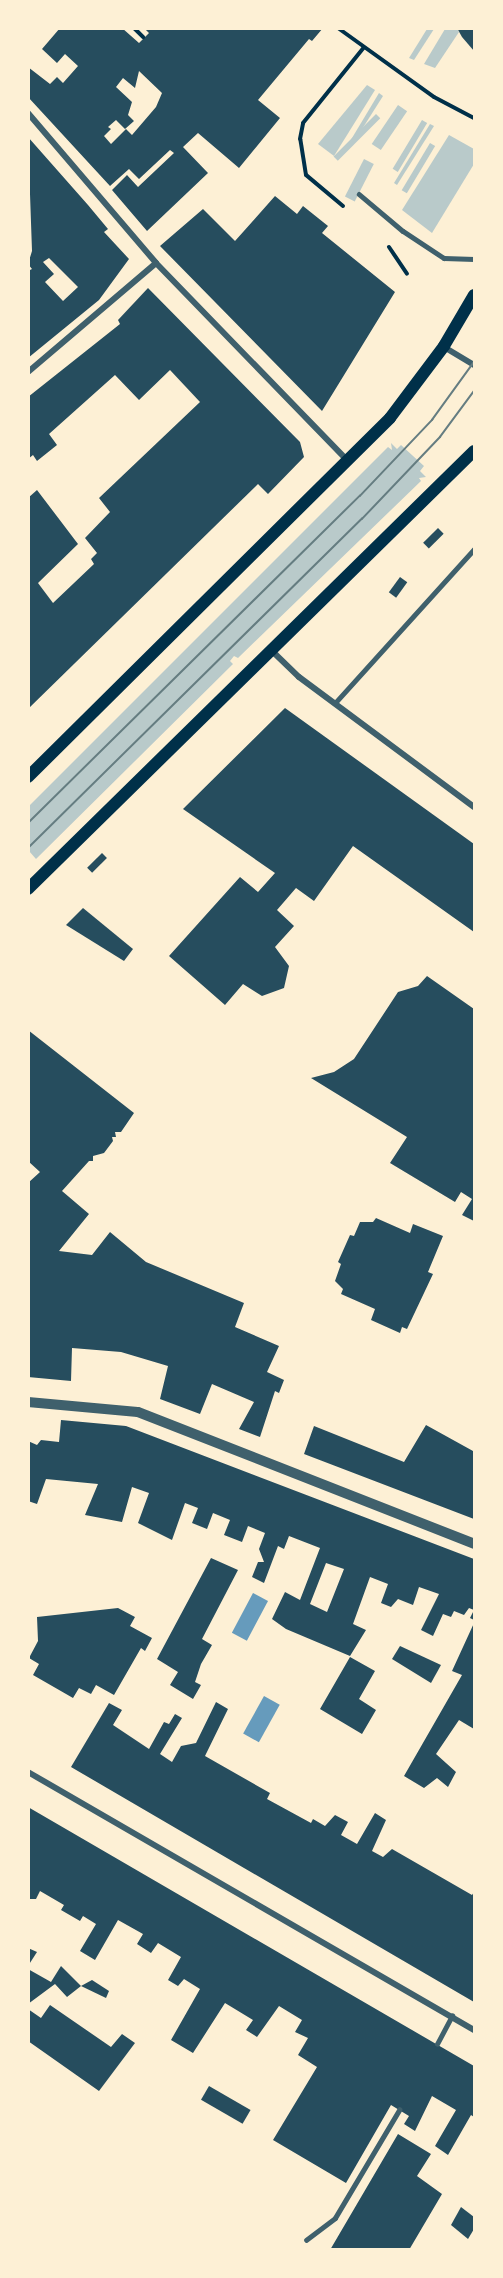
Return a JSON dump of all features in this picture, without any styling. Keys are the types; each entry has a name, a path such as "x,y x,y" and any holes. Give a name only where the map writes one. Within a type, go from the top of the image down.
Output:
{"main road":[{"path":"28,777 349,462 390,418 444,346 474,295"},
{"path":"28,889 474,451"}],"street":[{"path":"28,113 156,263 349,462"},
{"path":"28,372 156,263"},
{"path":"444,346 474,365"},
{"path":"270,649 335,703 474,807"},
{"path":"28,1402 138,1412 474,1544"},
{"path":"28,1772 474,2030"}],"lane":[{"path":"358,194 444,258 474,259"},
{"path":"335,703 474,549"},
{"path":"437,2044 452,2016"},
{"path":"306,2240 335,2218 399,2110"}],"path":[{"path":"134,28 143,38"},
{"path":"338,28 434,97 474,118"},
{"path":"350,212 306,175 300,139 303,123 364,47"},
{"path":"386,243 406,274"}],"shaded area":[{"path":"427,29 434,29 414,60 409,58"},
{"path":"445,29 457,29 459,32 435,68 424,64"},
{"path":"367,85 375,90 334,156 318,144"},
{"path":"379,93 383,96 352,145 349,143"},
{"path":"398,105 407,111 381,150 372,144"},
{"path":"376,114 380,118 338,161 334,156"},
{"path":"422,120 427,123 398,172 393,169"},
{"path":"430,124 434,126 397,185 394,183"},
{"path":"449,135 474,149 474,164 432,233 402,210"},
{"path":"430,143 435,146 407,193 402,190"},
{"path":"364,159 374,164 355,201 345,196"},
{"path":"391,443 397,449 401,445 424,466 420,471 426,477 419,478 421,481 238,658 234,656 230,661 233,664 36,859 29,851 29,806 388,447 392,450"}],"water":[{"path":"253,1593 268,1601 247,1641 232,1633"},
{"path":"264,1696 280,1705 259,1742 243,1734"}],"building":[{"path":"60,28 122,28 139,43 149,33 144,28 323,28 312,41 309,39 258,100 280,118 239,168 198,133 183,147 208,173 147,231 112,190 127,175 138,187 174,153 170,150 139,179 129,169 110,186 28,97 28,67 50,84 57,77 63,83 78,66 65,54 57,63 42,49","holes":["139,71 162,93 156,107 132,135 126,129 111,144 104,136 111,129 108,127 116,120 125,129 134,121 128,115 132,102 116,87 123,78 135,88"]},
{"path":"457,28 474,28 474,51 462,37"},
{"path":"28,137 108,229 104,232 129,259 99,300 28,358 28,271 32,269 28,264 32,251","holes":["49,258 78,287 63,301 45,282 54,274 43,262"]},
{"path":"275,196 297,214 303,206 328,226 322,233 395,292 322,411 160,246 203,209 235,241"},
{"path":"148,288 300,442 304,457 268,494 258,484 28,709 28,498 37,490 78,544 38,583 53,603 94,564 91,559 97,553 85,538 110,512 99,498 200,402 170,370 139,400 115,375 49,434 57,445 37,461 33,455 28,459 28,397 120,324 118,320"},
{"path":"438,528 444,534 429,549 423,543"},
{"path":"400,577 407,582 396,598 389,592"},
{"path":"285,708 474,844 474,932 353,846 314,901 296,888 277,910 294,926 275,947 289,966 284,988 262,996 243,984 225,1005 169,956 240,877 258,892 275,873 183,809"},
{"path":"102,853 107,858 92,873 87,868"},
{"path":"83,908 133,949 124,961 66,925"},
{"path":"427,976 474,1009 474,1221 462,1215 472,1199 461,1192 455,1202 390,1163 407,1137 311,1078 334,1072 354,1059 398,992 418,986"},
{"path":"28,1030 134,1113 121,1132 115,1132 116,1137 112,1137 113,1141 104,1153 93,1156 93,1161 89,1161 62,1191 89,1214 59,1251 92,1255 110,1232 146,1262 244,1303 235,1327 279,1346 267,1372 284,1380 279,1393 275,1391 260,1437 239,1429 254,1402 212,1384 200,1414 160,1399 168,1366 121,1352 72,1348 71,1381 28,1377 28,1183 40,1172 28,1161"},
{"path":"376,1218 410,1233 413,1224 443,1236 428,1272 433,1274 407,1329 402,1327 400,1333 371,1320 375,1309 341,1294 343,1289 335,1281 341,1264 338,1262 350,1235 354,1236 360,1222 373,1222"},
{"path":"61,1420 126,1426 474,1559 474,1610 469,1608 464,1615 454,1611 451,1617 443,1614 433,1636 421,1630 439,1594 419,1587 413,1605 398,1599 391,1607 381,1603 388,1584 370,1577 353,1624 366,1630 350,1656 286,1629 272,1619 285,1592 300,1600 320,1548 289,1536 284,1549 278,1546 264,1583 252,1577 258,1562 264,1562 259,1549 265,1533 248,1526 242,1542 224,1535 230,1520 213,1513 207,1529 192,1523 198,1508 185,1503 172,1540 138,1523 149,1493 132,1487 122,1522 85,1515 98,1484 46,1479 37,1504 28,1501 28,1441 37,1445 41,1440 59,1442","holes":["326,1563 344,1569 327,1612 310,1604"]},
{"path":"426,1425 473,1451 474,1447 474,1519 304,1454 314,1426 404,1462"},
{"path":"211,1558 238,1570 202,1639 212,1645 201,1664 195,1682 201,1685 193,1699 170,1685 178,1672 157,1659"},
{"path":"118,1608 135,1617 130,1626 152,1638 145,1651 141,1648 114,1695 96,1685 91,1694 79,1688 73,1698 33,1675 39,1664 29,1658 38,1641 37,1617"},
{"path":"474,1623 474,1729 459,1720 436,1754 456,1772 448,1787 437,1778 424,1788 404,1776 462,1675 452,1671"},
{"path":"400,1646 441,1665 431,1683 392,1659"},
{"path":"350,1657 375,1671 359,1699 376,1710 362,1734 320,1709"},
{"path":"216,1702 228,1709 205,1756 270,1793 267,1799 311,1823 313,1819 325,1826 335,1815 348,1822 341,1835 357,1844 375,1813 386,1820 372,1851 383,1857 392,1849 472,1895 474,1892 474,2002 71,1767 109,1703 122,1710 113,1725 149,1749 164,1722 169,1724 175,1714 182,1718 160,1754 172,1762 181,1746 196,1743"},
{"path":"28,1807 474,2066 474,2117 471,2115 448,2155 435,2146 456,2110 432,2096 415,2131 404,2124 409,2116 391,2105 346,2183 273,2140 317,2067 298,2055 308,2038 295,2032 302,2020 279,2006 257,2037 246,2030 253,2020 225,2003 193,2053 171,2040 200,1989 184,1979 178,1986 168,1980 181,1957 158,1943 151,1953 137,1944 143,1934 118,1920 95,1960 80,1951 96,1924 83,1916 80,1921 61,1910 64,1905 40,1891 36,1899 28,1899"},
{"path":"28,1948 37,1952 28,1966"},
{"path":"61,1966 81,1986 67,1997 55,1984 28,2004 28,1969 51,1982"},
{"path":"92,1980 109,1991 106,1998 81,1986"},
{"path":"50,2005 111,2047 122,2034 135,2043 99,2091 28,2041 28,2009 41,2018"},
{"path":"209,2086 251,2110 243,2124 201,2100"},
{"path":"398,2134 431,2154 417,2176 442,2194 409,2250 330,2250"},
{"path":"461,2207 474,2217 474,2229 468,2239 451,2225"}],"tram line":[{"path":"28,823 360,496 432,420 474,362"},
{"path":"28,848 362,519 440,437 474,391"}]}
